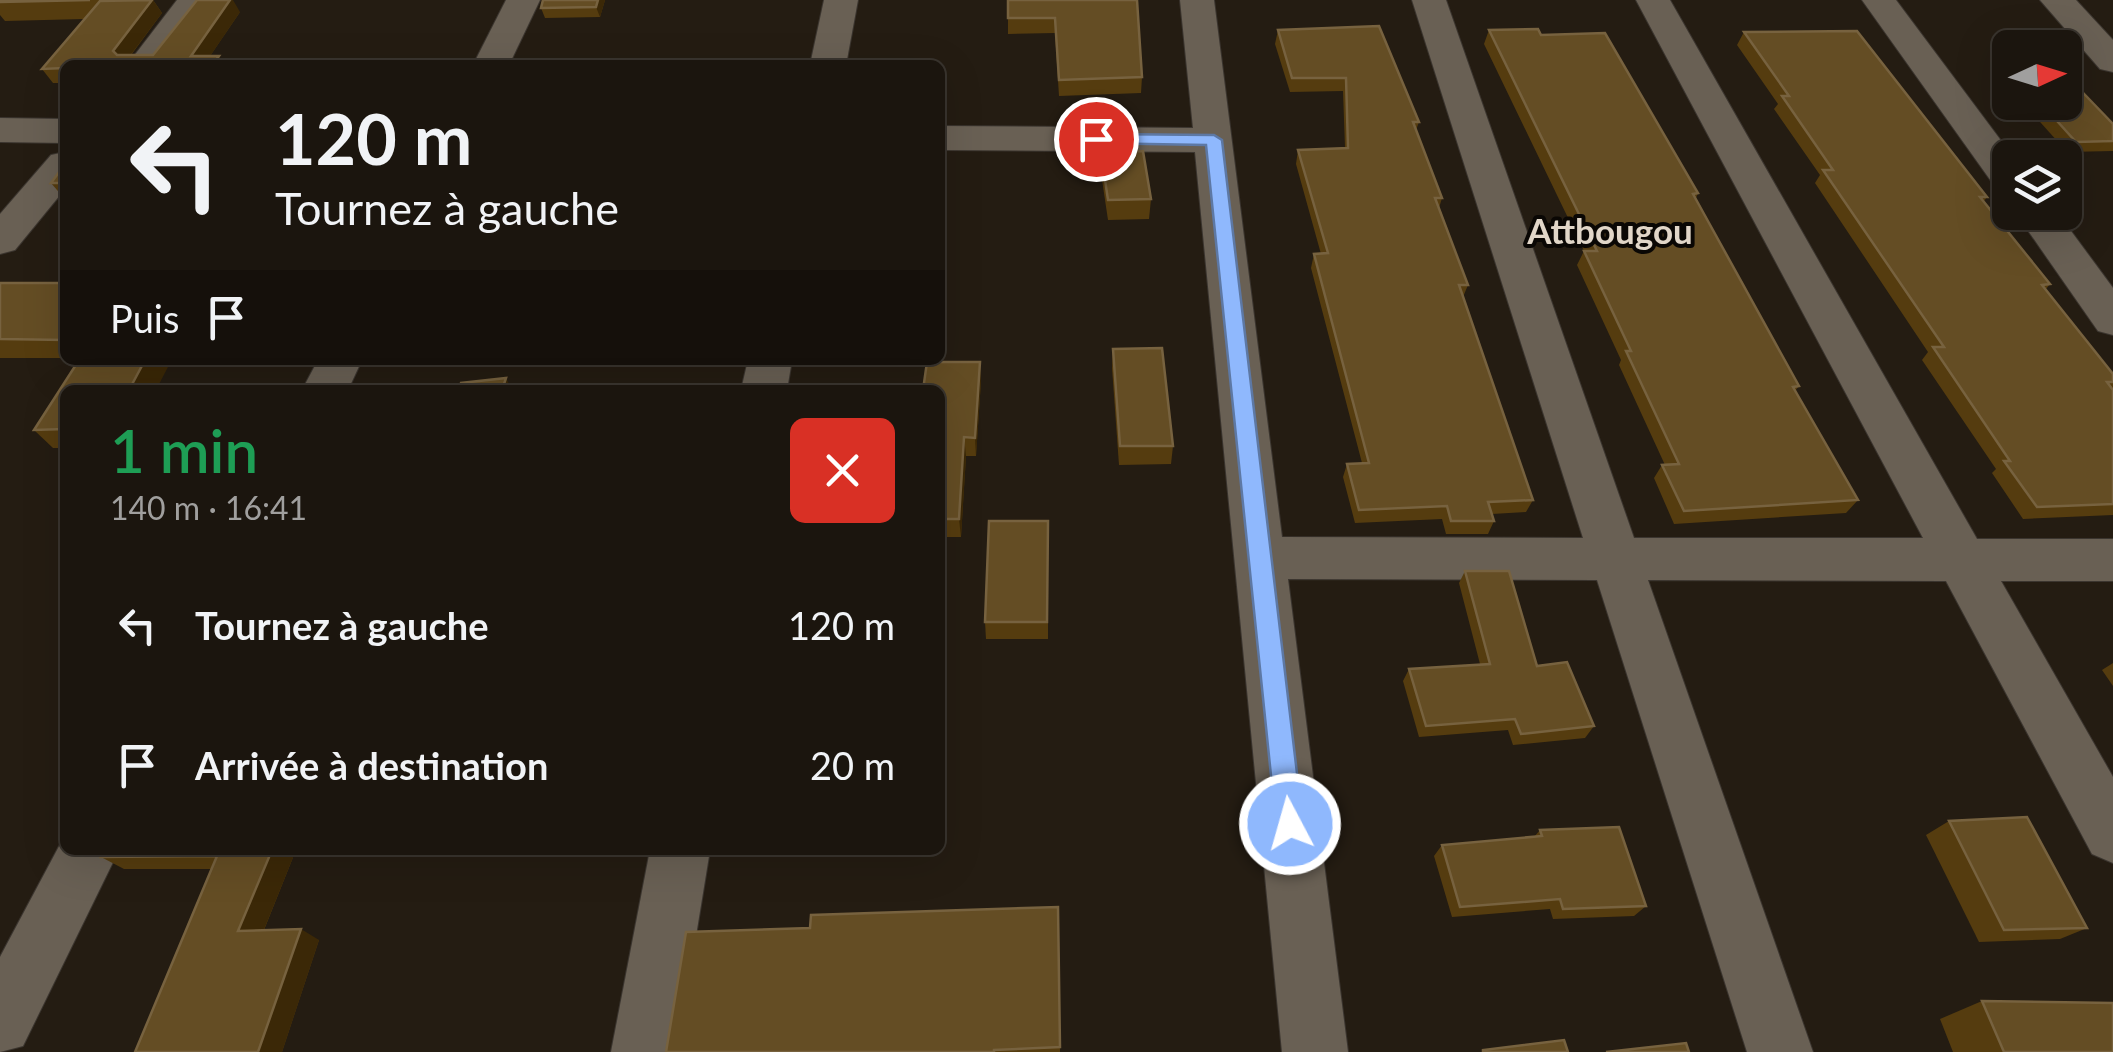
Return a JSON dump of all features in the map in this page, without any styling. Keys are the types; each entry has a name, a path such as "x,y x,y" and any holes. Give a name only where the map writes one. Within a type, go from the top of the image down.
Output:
{"street":[{"path":"149,60 195,0"},
{"path":"493,60 523,0"},
{"path":"829,60 841,0"},
{"path":"1197,0 1314,1052"},
{"path":"1428,0 1780,1052"},
{"path":"1653,0 2113,834"},
{"path":"1879,0 1992,154"},
{"path":"2057,0 2113,61"},
{"path":"0,130 60,130"},
{"path":"945,138 1214,140"},
{"path":"0,240 60,170"},
{"path":"2047,230 2113,320"},
{"path":"1260,558 2113,560"},
{"path":"0,1024 86,855"},
{"path":"644,1052 679,855"}],"building":[{"path":"0,0 90,0 0,2"},
{"path":"152,0 113,51 117,55 153,55 197,0 230,0 191,56 219,56 216,60 60,60 60,68 42,69 100,1"},
{"path":"543,0 598,0 596,7 541,8"},
{"path":"1008,0 1137,0 1142,77 1059,80 1055,18 1008,18"},
{"path":"1379,26 1419,122 1413,122 1442,198 1435,198 1468,285 1459,285 1533,500 1488,502 1494,521 1451,521 1447,506 1359,510 1347,464 1369,463 1314,254 1328,253 1298,150 1348,148 1346,78 1292,78 1278,30"},
{"path":"1538,29 1541,35 1605,33 1698,193 1693,194 1799,386 1793,387 1858,500 1684,511 1662,465 1679,464 1584,251 1597,251 1489,30"},
{"path":"1857,31 1987,197 1980,197 1992,212 1992,230 2007,230 2050,284 2042,285 2113,374 2113,382 2107,382 2113,390 2113,504 2037,507 1933,347 1944,347 1823,170 1833,170 1782,96 1789,96 1744,32"},
{"path":"2082,92 2113,124 2113,141 2074,140 2056,120 2082,120"},
{"path":"1143,151 1151,199 1108,200 1101,153"},
{"path":"0,283 60,283 60,340 0,339"},
{"path":"1162,348 1173,446 1120,446 1113,349"},
{"path":"980,362 975,438 964,437 959,519 945,519 945,385 924,385 927,365"},
{"path":"76,365 142,365 132,385 63,385"},
{"path":"506,378 504,385 461,383"},
{"path":"60,390 60,429 34,430"},
{"path":"989,521 1048,521 1047,622 985,622"},
{"path":"1465,571 1509,571 1537,666 1567,662 1594,726 1521,734 1515,719 1426,726 1409,669 1490,664"},
{"path":"2027,817 2087,928 2004,930 1949,821"},
{"path":"1619,827 1646,906 1563,909 1560,899 1460,907 1442,845 1542,836 1540,830"},
{"path":"270,855 238,931 301,929 258,1052 135,1052 217,856 101,857"},
{"path":"1058,907 1060,1047 994,1052 666,1052 686,932 810,928 811,915"},
{"path":"1982,1001 2113,1003 2113,1052 2004,1052"},
{"path":"1564,1040 1568,1052 1483,1052 1483,1050"},
{"path":"1686,1043 1689,1052 1606,1052"}],"district":[{"name":"Attbougou","path":"1610,230"}],"route":[{"path":"1096,139 1214,140 1290,824"}]}
